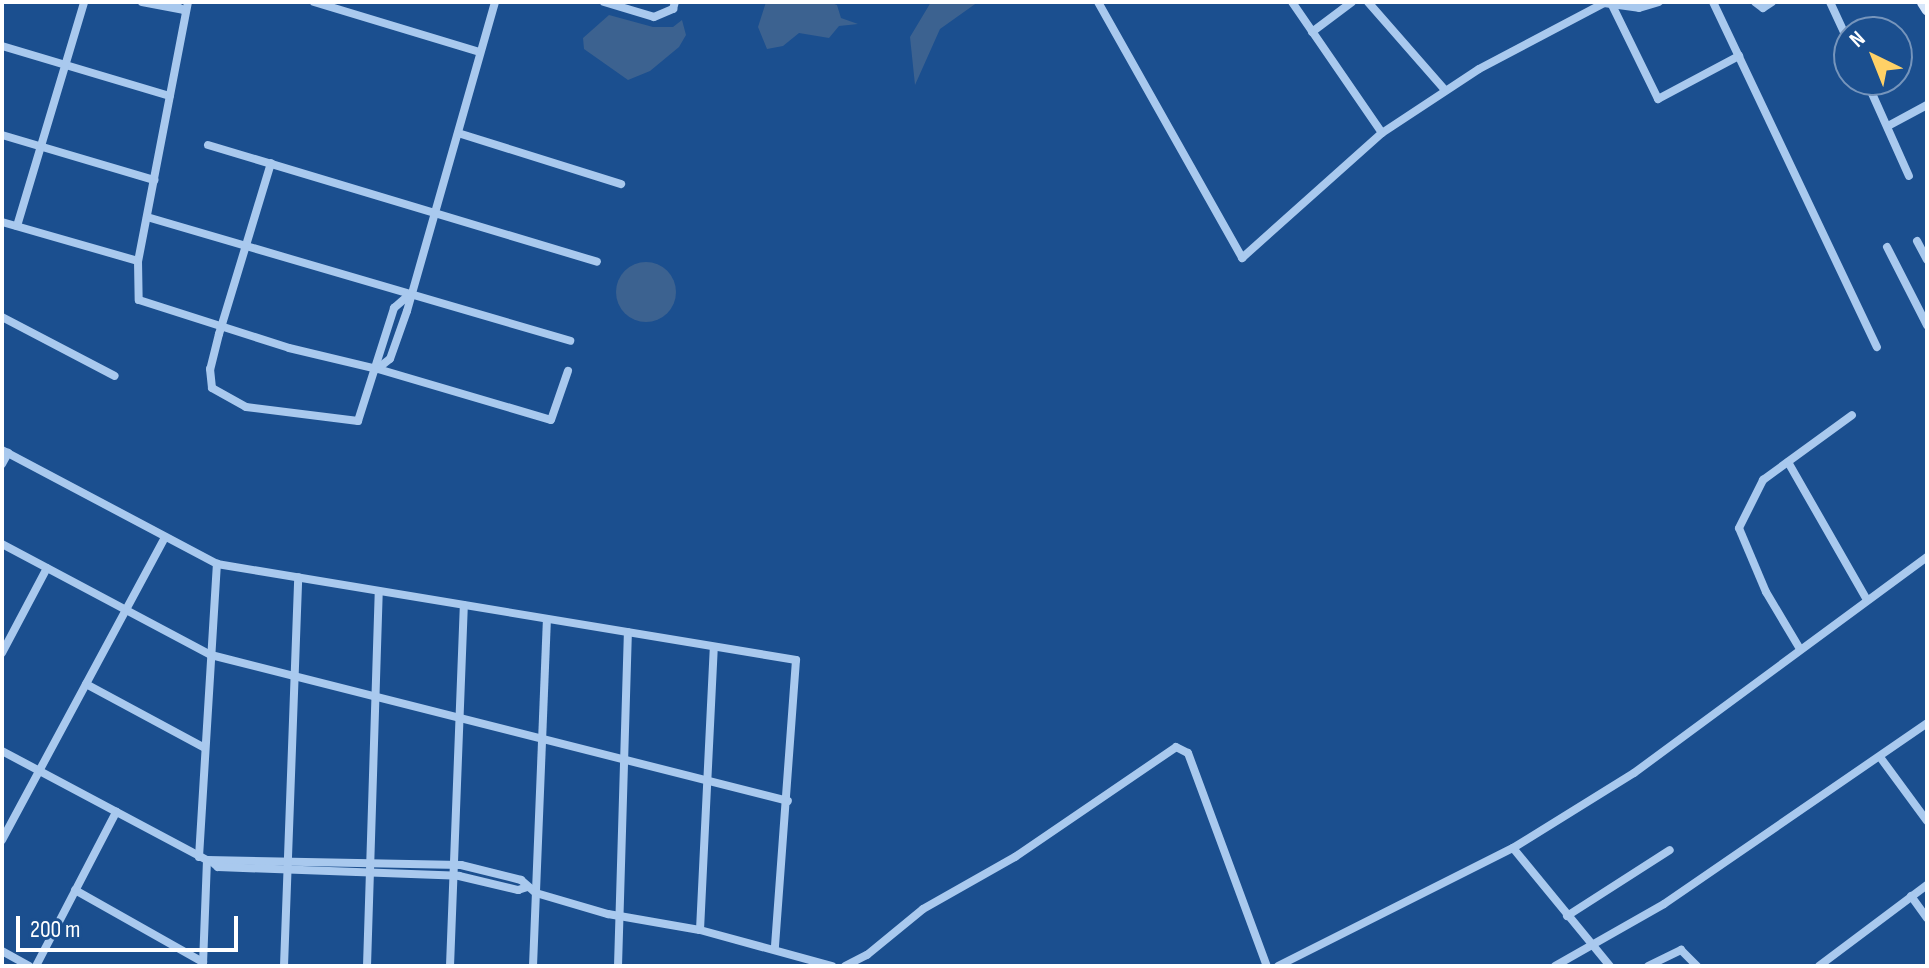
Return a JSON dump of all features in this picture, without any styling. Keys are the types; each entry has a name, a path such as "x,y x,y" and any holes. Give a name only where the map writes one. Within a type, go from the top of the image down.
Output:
{"street":[{"path":"17,226 84,2"},
{"path":"142,2 186,8"},
{"path":"167,2 186,8"},
{"path":"271,163 221,327 209,380 218,393 246,407 358,421 377,369 390,359 495,2"},
{"path":"604,2 654,17 673,9 675,2"},
{"path":"1098,2 1242,258 1382,133 1445,90 1510,51 1611,2 1628,9 1659,2"},
{"path":"1292,2 1382,133"},
{"path":"1312,32 1352,2"},
{"path":"1368,2 1445,90"},
{"path":"1611,2 1658,99 1739,56"},
{"path":"1713,2 1877,347"},
{"path":"1755,2 1763,8 1772,2"},
{"path":"1922,2 1927,10"},
{"path":"318,3 480,52"},
{"path":"186,8 138,261 136,295 145,305 551,420 568,371"},
{"path":"2,46 170,96"},
{"path":"1874,96 1909,176"},
{"path":"1888,126 1927,105"},
{"path":"458,133 621,184"},
{"path":"2,135 154,180"},
{"path":"208,145 597,262"},
{"path":"147,217 570,341"},
{"path":"2,222 138,261"},
{"path":"1917,241 1927,260"},
{"path":"1887,247 1927,325"},
{"path":"2,317 115,376"},
{"path":"1800,649 1739,537 1744,514 1763,480 1852,415"},
{"path":"2,464 5,452 217,564 798,663 775,949"},
{"path":"1788,462 1867,600"},
{"path":"2,840 165,537"},
{"path":"2,544 211,655 788,801"},
{"path":"1278,966 1513,848 1634,773 1927,557"},
{"path":"75,890 203,964 205,748 217,564"},
{"path":"2,653 47,568"},
{"path":"284,966 298,577"},
{"path":"367,966 379,591"},
{"path":"450,966 464,605"},
{"path":"533,966 547,619"},
{"path":"618,966 628,632"},
{"path":"700,930 714,647"},
{"path":"86,684 205,748"},
{"path":"1555,966 1664,904 1927,723"},
{"path":"845,966 867,955 923,909 1015,857 1176,747 1188,753 1267,966"},
{"path":"2,751 218,867 287,865 370,868 452,875 518,890 527,887"},
{"path":"1880,757 1927,821"},
{"path":"36,966 116,812"},
{"path":"1513,848 1610,966"},
{"path":"1567,916 1670,850"},
{"path":"370,868 453,865 521,880 536,893 619,917 700,930 832,966"},
{"path":"1819,966 1927,885"},
{"path":"1911,896 1927,918"},
{"path":"1648,966 1681,950 1697,966"},
{"path":"2,951 29,966"}],"water":[{"path":"766,2 829,2 837,5 841,18 858,24 839,26 829,38 799,33 783,46 767,49 758,27"},
{"path":"931,2 978,2 940,29 915,85 910,37"},
{"path":"609,15 653,27 673,27 682,20 686,35 679,47 650,71 628,80 584,49 583,38"},
{"path":"646,262 658,264 667,271 674,280 674,304 667,313 658,320 646,322 634,320 625,313 618,304 616,292 618,280 625,271 634,264"}]}
